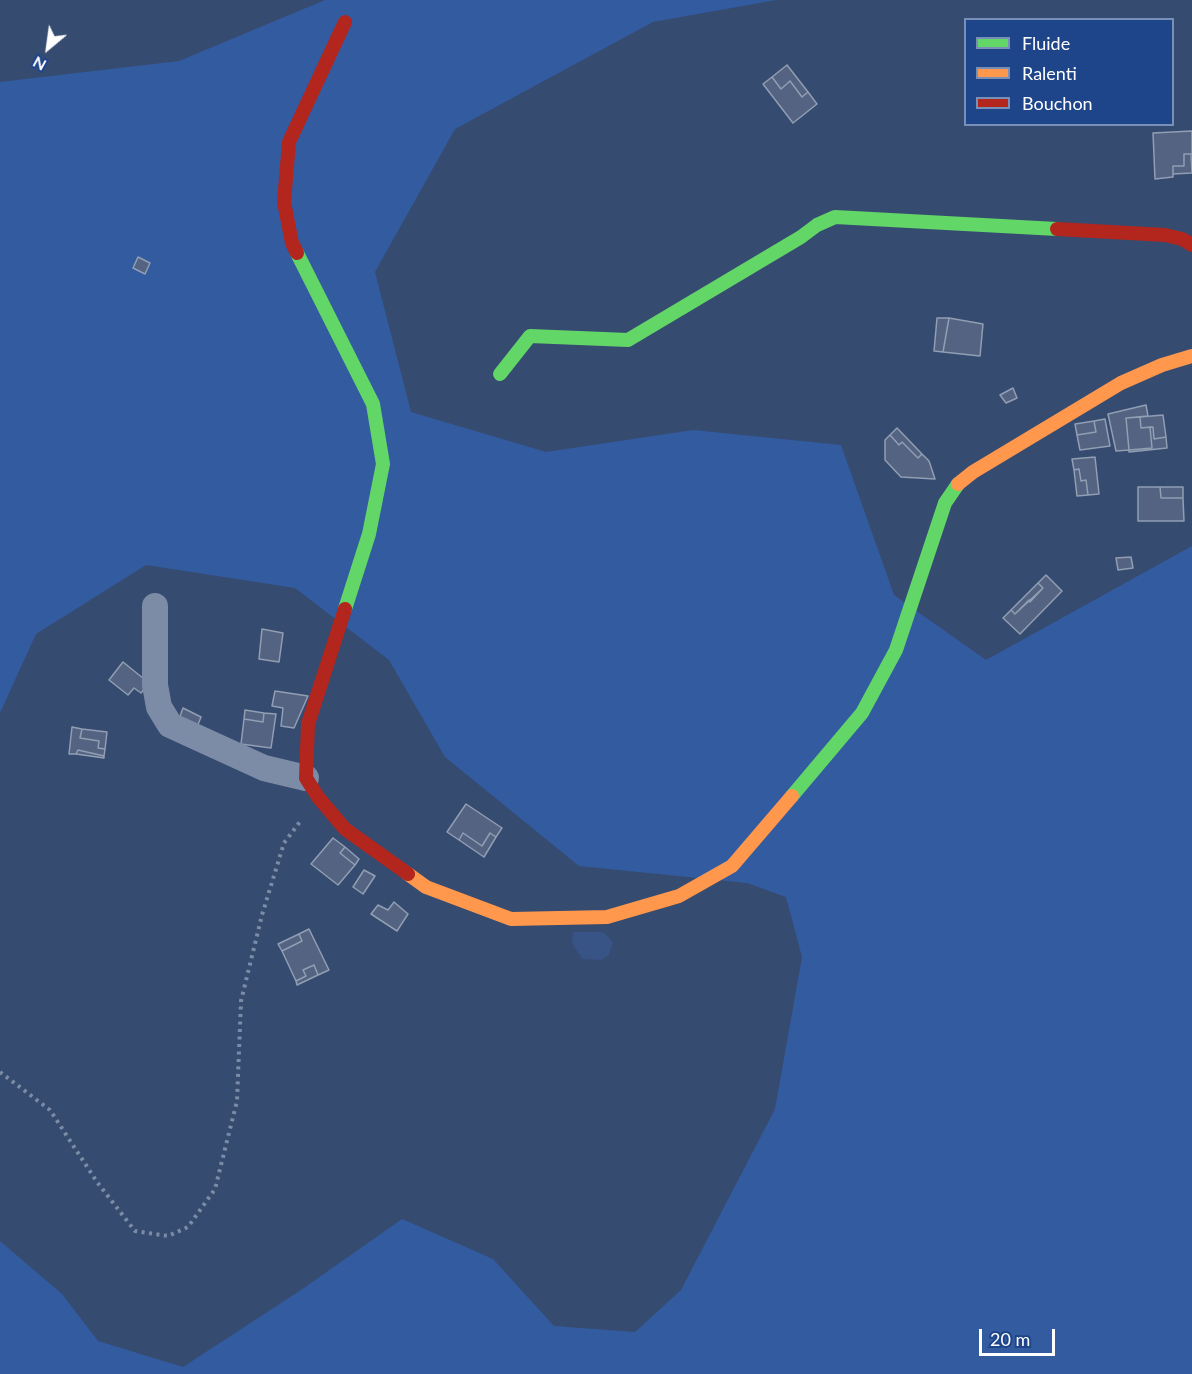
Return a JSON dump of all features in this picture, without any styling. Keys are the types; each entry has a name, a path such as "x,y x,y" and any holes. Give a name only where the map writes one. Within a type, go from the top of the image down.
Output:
{"street":[{"path":"312,788 308,724 369,534 383,464 373,404 292,243 284,202 289,142 345,22"},
{"path":"500,374 530,336 628,340 801,237 817,225 835,217 1165,236 1182,239 1192,245"},
{"path":"155,606 155,685 159,707 170,724 312,788 345,829 426,887 511,919 607,917 679,896 732,866 862,713 896,650 945,503 957,485 973,472 1121,383 1162,365 1192,356"}],"path":[{"path":"0,1072 50,1110 97,1182 135,1231 168,1236 188,1227 215,1190 237,1101 241,1001 262,915 284,843 312,788"}],"shaded area":[{"path":"325,0 776,0 653,22 455,129 375,272 411,412 546,452 693,430 841,445 894,595 986,660 1192,546 1192,1374 0,1374 0,1241 62,1294 98,1341 183,1367 301,1290 402,1219 493,1259 554,1326 635,1332 681,1290 775,1109 802,957 786,897 747,883 579,866 445,757 389,660 295,588 146,565 36,634 0,713 0,82 179,61"},
{"path":"573,932 603,932 613,942 609,955 602,960 582,959 572,943"}],"building":[{"path":"787,65 808,92 802,97 790,81 781,89 772,77"},
{"path":"772,77 781,89 790,81 802,97 808,92 817,104 793,123 763,84"},
{"path":"1192,131 1192,154 1184,154 1184,166 1173,166 1173,177 1155,179 1153,133"},
{"path":"1184,154 1191,154 1192,173 1173,174 1173,166 1184,166"},
{"path":"138,257 150,263 145,274 133,268"},
{"path":"937,318 949,318 943,352 934,351"},
{"path":"949,318 983,324 980,356 943,352"},
{"path":"1013,388 1017,398 1006,403 1000,395"},
{"path":"1146,405 1148,416 1126,418 1129,450 1116,451 1108,414"},
{"path":"1163,415 1166,437 1154,439 1153,427 1141,428 1140,417"},
{"path":"1140,417 1141,428 1150,427 1152,448 1129,450 1126,418"},
{"path":"1105,419 1110,446 1080,450 1077,435 1096,432 1094,421"},
{"path":"1094,421 1096,432 1077,435 1075,424"},
{"path":"1150,427 1153,427 1154,439 1166,437 1167,448 1129,452 1129,450 1152,448"},
{"path":"897,428 922,454 918,458 902,442 899,445 890,435"},
{"path":"890,435 899,445 902,442 918,458 922,454 929,461 935,479 901,477 885,460 885,440"},
{"path":"1095,457 1099,494 1088,495 1086,480 1081,481 1079,469 1074,470 1072,459"},
{"path":"1079,469 1081,481 1086,480 1088,495 1077,496 1074,470"},
{"path":"1138,487 1160,487 1161,498 1183,498 1184,521 1138,521"},
{"path":"1160,487 1183,487 1183,498 1161,498"},
{"path":"1131,557 1133,568 1118,570 1116,558"},
{"path":"1046,575 1062,591 1020,634 1003,618 1011,610 1015,614 1029,600 1030,602 1043,588 1038,583"},
{"path":"1038,583 1043,588 1015,614 1011,610"},
{"path":"262,629 283,633 279,662 259,659"},
{"path":"123,662 149,683 141,693 134,688 128,695 109,680"},
{"path":"275,691 308,696 294,728 281,726 283,708 272,706"},
{"path":"183,708 201,717 197,727 179,719"},
{"path":"245,710 264,713 263,722 244,719"},
{"path":"264,713 276,714 271,748 241,744 244,719 263,722"},
{"path":"72,727 82,729 80,738 99,741 98,748 105,749 104,756 78,750 76,754 69,754"},
{"path":"82,729 107,732 105,749 98,748 99,741 80,738"},
{"path":"78,750 104,756 104,758 76,754"},
{"path":"466,804 502,828 496,837 490,833 482,846 463,833 459,840 447,832"},
{"path":"463,833 482,846 490,833 496,837 484,857 459,840"},
{"path":"333,838 345,847 340,853 355,865 338,885 311,864"},
{"path":"345,847 359,859 355,865 340,853"},
{"path":"364,870 375,876 363,894 353,887"},
{"path":"394,902 408,914 397,931 371,914 378,905 388,910"},
{"path":"309,929 329,970 318,975 314,965 303,970 306,976 296,981 282,951 302,941 299,934"},
{"path":"299,934 302,941 282,951 278,944"},
{"path":"314,965 318,975 297,985 296,981 306,976 303,970"}],"traffic: fast":[{"path":"500,374 530,336 628,340 801,237 817,225 835,217 1057,229"},
{"path":"297,253 373,404 383,464 369,534 345,609"},
{"path":"792,796 862,713 896,650 945,503 958,484"}],"traffic: slow":[{"path":"958,484 973,472 1121,383 1162,365 1192,356"},
{"path":"408,874 426,887 511,919 607,917 679,896 732,866 792,796"}],"traffic: jam":[{"path":"297,253 292,243 284,202 289,142 345,22"},
{"path":"1057,229 1165,235 1182,239 1192,245"},
{"path":"345,609 308,724 306,778 318,797 345,829 408,874"}]}
